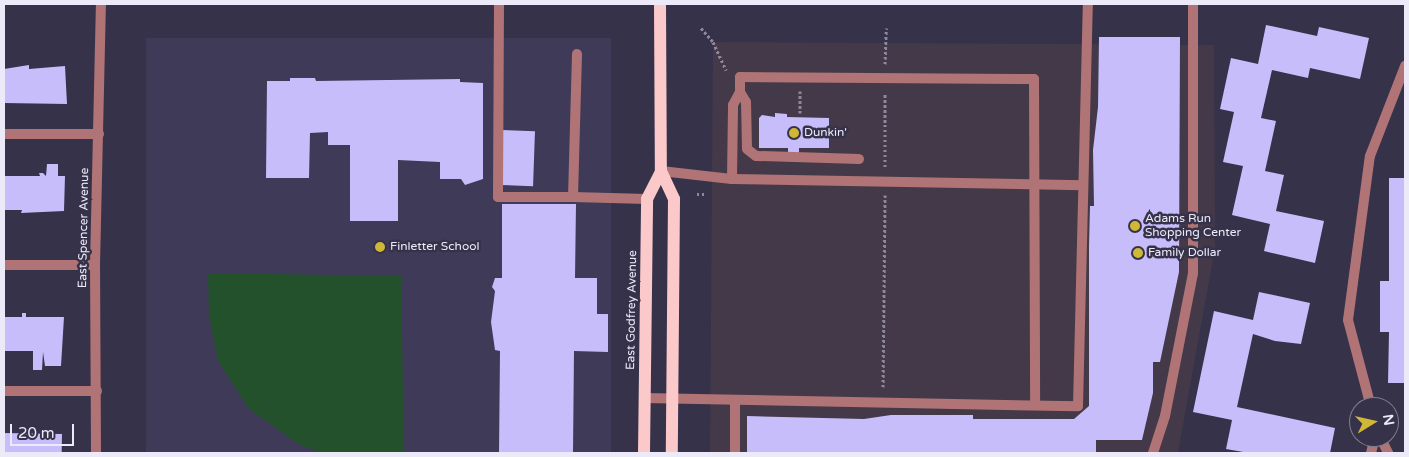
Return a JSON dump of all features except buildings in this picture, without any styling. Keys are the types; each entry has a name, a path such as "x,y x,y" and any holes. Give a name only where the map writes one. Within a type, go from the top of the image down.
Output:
{"main road":[{"name":"East Godfrey Avenue","path":"660,4 661,171 674,199 672,453"},
{"name":"East Godfrey Avenue","path":"644,453 646,198 661,171"}],"street":[{"name":"East Spencer Avenue","path":"96,453 95,265 101,4"},
{"path":"499,4 498,197 646,198"},
{"path":"644,398 1078,406 1088,4"},
{"path":"1153,453 1165,416 1193,273 1192,4"},
{"path":"573,197 577,54"},
{"path":"1368,397 1348,320 1370,156 1405,66"},
{"path":"732,179 733,105 740,92 740,77 885,80 1034,79 1035,405"},
{"path":"740,92 746,102 747,149 756,156 859,159"},
{"path":"4,134 99,134"},
{"path":"661,171 732,179 1083,186"},
{"path":"4,264 95,265"},
{"path":"4,391 97,391"},
{"path":"735,400 735,453"}],"path":[{"path":"701,28 713,42 727,73"},
{"path":"885,182 886,28"},
{"path":"800,78 800,113"},
{"path":"883,387 885,204"}],"shaded area":[{"name":"Finletter School","path":"146,38 611,38 611,453 146,453"},
{"name":"Adams Run Shopping Center","path":"713,42 1214,45 1215,248 1178,453 710,453"}],"green space":[{"path":"208,273 401,276 404,453 323,453 300,445 249,409 218,361 209,315"}],"place":[{"name":"Dunkin'","path":"794,133"},
{"name":"Adams Run Shopping Center","path":"1135,226"},
{"name":"Finletter School","path":"380,247"},
{"name":"Family Dollar","path":"1138,253"}]}
